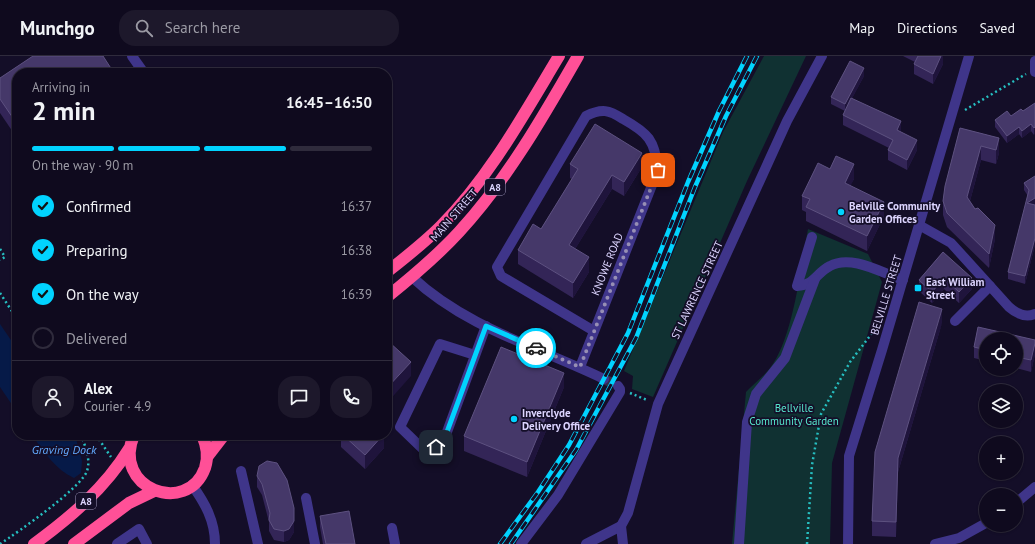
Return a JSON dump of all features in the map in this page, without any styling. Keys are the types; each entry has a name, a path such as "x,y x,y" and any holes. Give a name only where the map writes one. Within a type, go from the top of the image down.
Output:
{"highway":[{"name":"MAIN STREET","path":"392,268 436,230 472,190 501,150 559,56"},
{"name":"MAIN STREET","path":"392,293 412,277 459,232 488,197 519,153 578,56"},
{"name":"A8","path":"34,544 80,507 104,484 118,467 131,440"},
{"name":"A8","path":"131,440 130,464 133,471 142,483 154,491 169,493 176,492 192,484 204,470 207,456 220,440"},
{"path":"205,440 207,456"},
{"name":"A8","path":"74,544 129,503 154,491"}],"street":[{"path":"132,56 140,68"},
{"name":"ST LAWRENCE STREET","path":"621,526 628,513 658,404 787,121 822,56"},
{"name":"BELVILLE STREET","path":"848,544 849,456 969,56"},
{"name":"KNOWE ROAD","path":"580,367 658,170 656,154 643,130 609,110 594,112 586,116 497,267 501,276 594,331"},
{"path":"919,225 951,244 1018,314 1029,316 1035,314"},
{"path":"812,237 797,286 807,285 830,266 844,261 864,266 903,280"},
{"path":"412,277 432,295 486,326 604,379"},
{"path":"739,544 747,422 756,394 785,358 814,280"},
{"path":"955,321 990,286"},
{"path":"475,355 440,344 400,427 428,454 444,440 486,326"},
{"path":"521,544 558,495 619,387"},
{"path":"241,471 258,544"},
{"path":"192,484 210,514 214,528 215,544"},
{"path":"1023,497 1035,487"},
{"path":"306,498 315,544"},
{"path":"586,544 621,526 623,544"},
{"path":"935,544 959,538 979,527"},
{"path":"392,528 395,544"},
{"path":"117,544 140,529 147,544"}],"path":[{"path":"950,119 1035,68"},
{"path":"0,249 5,257 0,260"},
{"path":"0,294 12,311"},
{"path":"807,544 812,465 821,414 850,362 878,325"},
{"path":"619,387 658,404"},
{"path":"0,544 56,502 83,479 89,464 87,449 83,440"},
{"path":"99,440 118,467"}],"green space":[{"path":"764,56 806,56 747,181 653,397 632,389 633,376 624,371 723,132"},
{"name":"Bellville Community Garden","path":"808,229 868,254 882,282 832,463 830,544 732,544 746,392 770,368 785,339 795,302"}],"water":[{"path":"0,324 12,342 12,405 0,387"},
{"name":"Graving Dock","path":"35,440 76,440 82,461 81,473 74,478 67,475 45,454"}],"building":[{"path":"33,56 103,56 111,68 15,68"},
{"path":"918,56 941,56 933,74 914,64"},
{"path":"850,61 864,68 845,104 831,97"},
{"path":"12,70 12,117 0,99 0,78"},
{"path":"851,98 901,121 897,130 917,140 907,160 888,150 893,140 843,115"},
{"path":"1035,103 1034,128 1031,124 1022,131 1019,127 1007,136 995,120 1007,111 1011,116 1021,109 1023,111"},
{"path":"595,124 642,153 624,182 612,175 569,245 589,257 573,283 518,250 533,224 541,229 578,169 570,164"},
{"path":"960,128 999,138 996,150 981,146 967,197 975,209 978,208 995,225 989,254 947,213 943,201 945,186"},
{"name":"Belville Community Garden Offices","path":"836,156 854,164 845,183 884,202 867,236 806,207 810,199 802,196 818,163 830,169"},
{"path":"1035,176 1035,198 1027,203 1035,205 1035,238 1025,276 1008,272 1029,190 1024,183"},
{"path":"943,252 972,278 959,292 944,278 932,292 919,280"},
{"path":"919,302 942,309 898,458 896,522 872,521 875,452"},
{"path":"978,327 1000,332 979,332 979,348 974,347"},
{"path":"1023,337 1035,340 1031,360 1023,358"},
{"path":"392,345 411,362 392,383"},
{"name":"Inverclyde Delivery Office","path":"501,347 564,373 527,462 464,436"},
{"path":"348,440 378,440 365,455"},
{"path":"267,461 277,463 287,480 294,508 294,521 289,529 284,531 274,529 269,520 270,513 262,484 257,476 259,466"},
{"path":"349,511 355,544 326,544 320,516"}],"tunnel":[{"path":"604,379 618,386"}],"railway":[{"path":"500,544 538,492 569,445 628,333 688,182 719,111 747,56"},
{"path":"511,544 576,450 636,338 695,187 726,116 757,56"}],"way so far":[{"path":"536,348 580,367 658,170"}],"place":[{"name":"Belville Community Garden Offices","path":"841,212"},
{"name":"East William Street","path":"918,288"},
{"name":"Inverclyde Delivery Office","path":"514,419"}],"route":[{"path":"436,447 444,440 486,326 536,348"}]}
